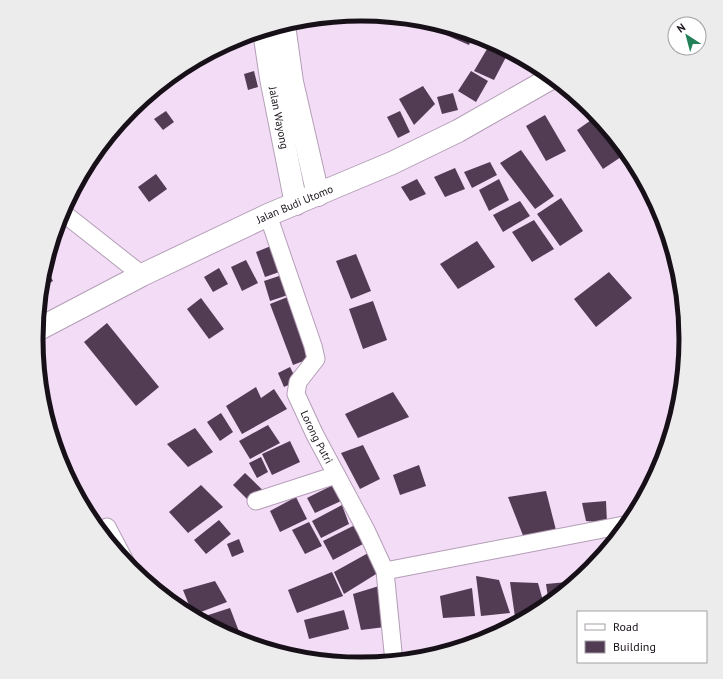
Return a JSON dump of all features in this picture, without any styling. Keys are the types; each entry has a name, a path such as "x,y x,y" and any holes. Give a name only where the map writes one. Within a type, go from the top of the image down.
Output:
{"main road":[{"name":"Jalan Wayong","path":"285,31 292,82 318,195"},
{"name":"Jalan Wayong","path":"265,36 296,204"},
{"name":"Jalan Budi Utomo","path":"44,327 142,275 268,215 392,163 458,130 546,81"}],"street":[{"name":"Lorong Putri","path":"268,215 313,346 316,359 298,382 296,394 336,475 366,530 385,571 393,656"},
{"path":"68,216 142,275"},
{"path":"256,501 336,475"},
{"path":"385,571 619,526"},
{"path":"106,528 107,527 113,538"}],"building":[{"path":"439,32 444,32 471,41 469,45"},
{"path":"487,49 506,57 494,80 474,71"},
{"path":"254,71 258,87 248,90 244,74"},
{"path":"471,71 488,81 476,102 458,91"},
{"path":"423,86 435,104 414,125 399,99"},
{"path":"453,93 458,110 442,114 437,97"},
{"path":"166,111 174,122 163,130 154,119"},
{"path":"400,111 410,132 398,138 387,117"},
{"path":"545,115 566,151 546,161 526,126"},
{"path":"592,119 622,157 603,169 577,130"},
{"path":"521,150 554,196 535,209 500,163"},
{"path":"490,162 497,175 472,188 464,172"},
{"path":"455,168 465,189 445,197 434,177"},
{"path":"156,174 167,189 149,202 138,187"},
{"path":"417,179 426,194 410,201 401,187"},
{"path":"499,179 509,200 489,211 479,190"},
{"path":"561,198 583,231 560,246 537,214"},
{"path":"520,201 530,216 503,232 493,215"},
{"path":"534,220 554,249 532,262 512,232"},
{"path":"477,241 495,267 458,289 440,264"},
{"path":"276,244 285,270 265,277 256,252"},
{"path":"356,254 371,291 351,299 336,261"},
{"path":"246,260 258,283 242,291 231,267"},
{"path":"219,268 228,284 213,292 204,277"},
{"path":"609,272 632,298 596,327 574,299"},
{"path":"285,274 291,294 270,301 264,281"},
{"path":"50,275 53,281 48,284"},
{"path":"290,296 314,357 293,365 270,304"},
{"path":"201,298 224,329 209,339 187,309"},
{"path":"373,301 387,340 363,349 349,309"},
{"path":"107,323 159,387 136,406 84,342"},
{"path":"290,367 297,381 284,387 278,373"},
{"path":"256,387 261,398 274,389 287,409 242,434 226,406"},
{"path":"393,392 409,417 358,438 345,414"},
{"path":"221,413 233,432 220,441 207,422"},
{"path":"268,425 280,443 250,459 239,441"},
{"path":"195,428 213,452 188,467 167,444"},
{"path":"290,441 300,462 272,475 262,454"},
{"path":"363,445 380,479 360,489 341,453"},
{"path":"261,457 268,472 257,478 249,463"},
{"path":"419,465 426,486 400,495 393,475"},
{"path":"245,473 272,499 258,510 233,485"},
{"path":"201,485 223,507 188,533 169,512"},
{"path":"333,485 341,501 315,513 307,498"},
{"path":"546,491 557,534 524,538 508,497"},
{"path":"296,497 307,519 280,532 270,511"},
{"path":"606,501 607,523 586,521 582,503"},
{"path":"342,505 349,524 321,538 312,521"},
{"path":"219,520 231,534 206,554 194,540"},
{"path":"309,522 322,546 305,554 292,530"},
{"path":"355,525 363,544 333,560 323,541"},
{"path":"239,539 244,552 232,557 227,544"},
{"path":"370,552 381,571 344,594 334,572"},
{"path":"585,567 580,571 579,568"},
{"path":"332,572 343,596 297,613 288,590"},
{"path":"476,576 499,580 510,613 481,616"},
{"path":"215,581 227,602 199,613 190,607 183,590"},
{"path":"510,582 538,583 543,601 521,615 515,617"},
{"path":"568,582 548,597 546,584"},
{"path":"379,586 385,627 361,630 353,594"},
{"path":"472,588 475,616 443,618 440,596"},
{"path":"230,608 240,634 221,625 204,616"},
{"path":"344,610 349,629 309,639 304,620"}]}
